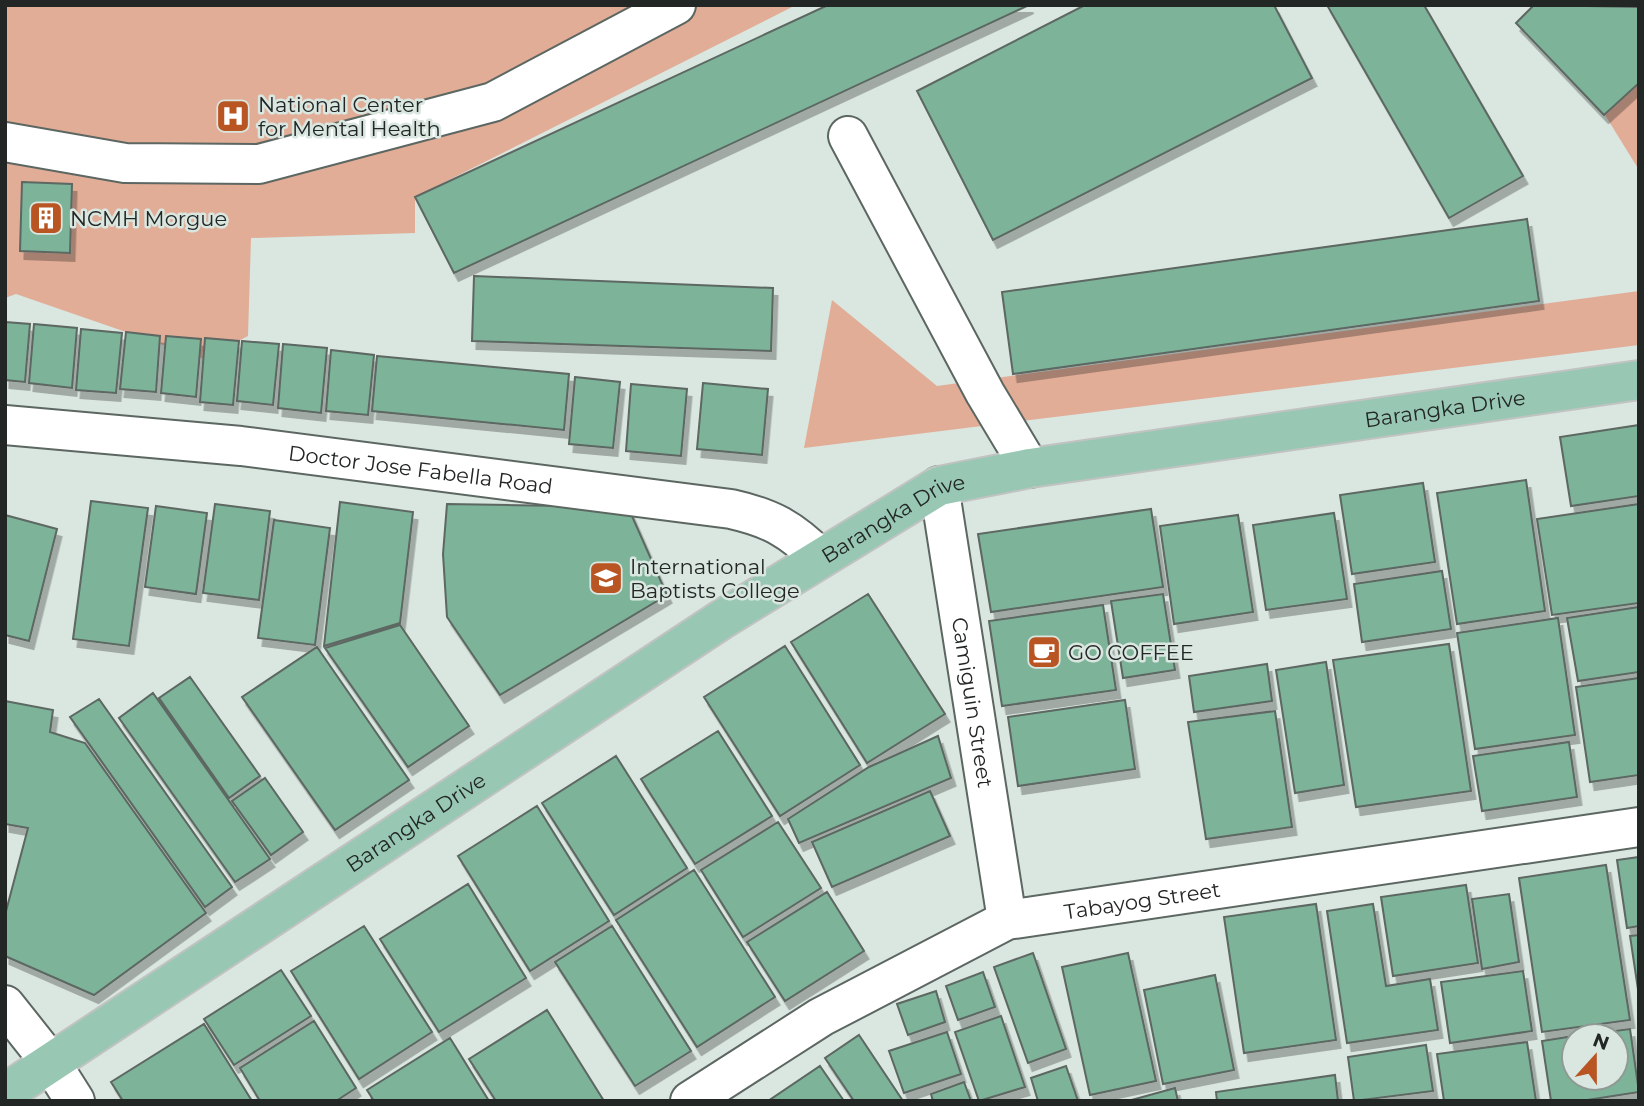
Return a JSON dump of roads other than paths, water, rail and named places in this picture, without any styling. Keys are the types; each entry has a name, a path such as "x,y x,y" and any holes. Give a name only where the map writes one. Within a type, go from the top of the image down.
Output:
{"main road":[{"name":"Barangka Drive","path":"5,1093 724,618 939,485 1030,468 1639,380"}],"street":[{"path":"5,142 125,163 259,164 493,102 676,5"},
{"path":"848,136 985,393 1030,468"},
{"name":"Doctor Jose Fabella Road","path":"5,425 241,446 731,509 765,517 786,528 820,558"},
{"name":"Camiguin Street","path":"939,485 1007,920"},
{"name":"Tabayog Street","path":"690,1101 821,1017 1007,920 1639,828"},
{"path":"5,1005 51,1063 75,1101"}],"place":[{"name":"National Center for Mental Health","path":"233,116"},
{"name":"NCMH Morgue","path":"46,218"},
{"name":"International Baptists College","path":"606,578"},
{"name":"GO COFFEE","path":"1044,652"}]}
